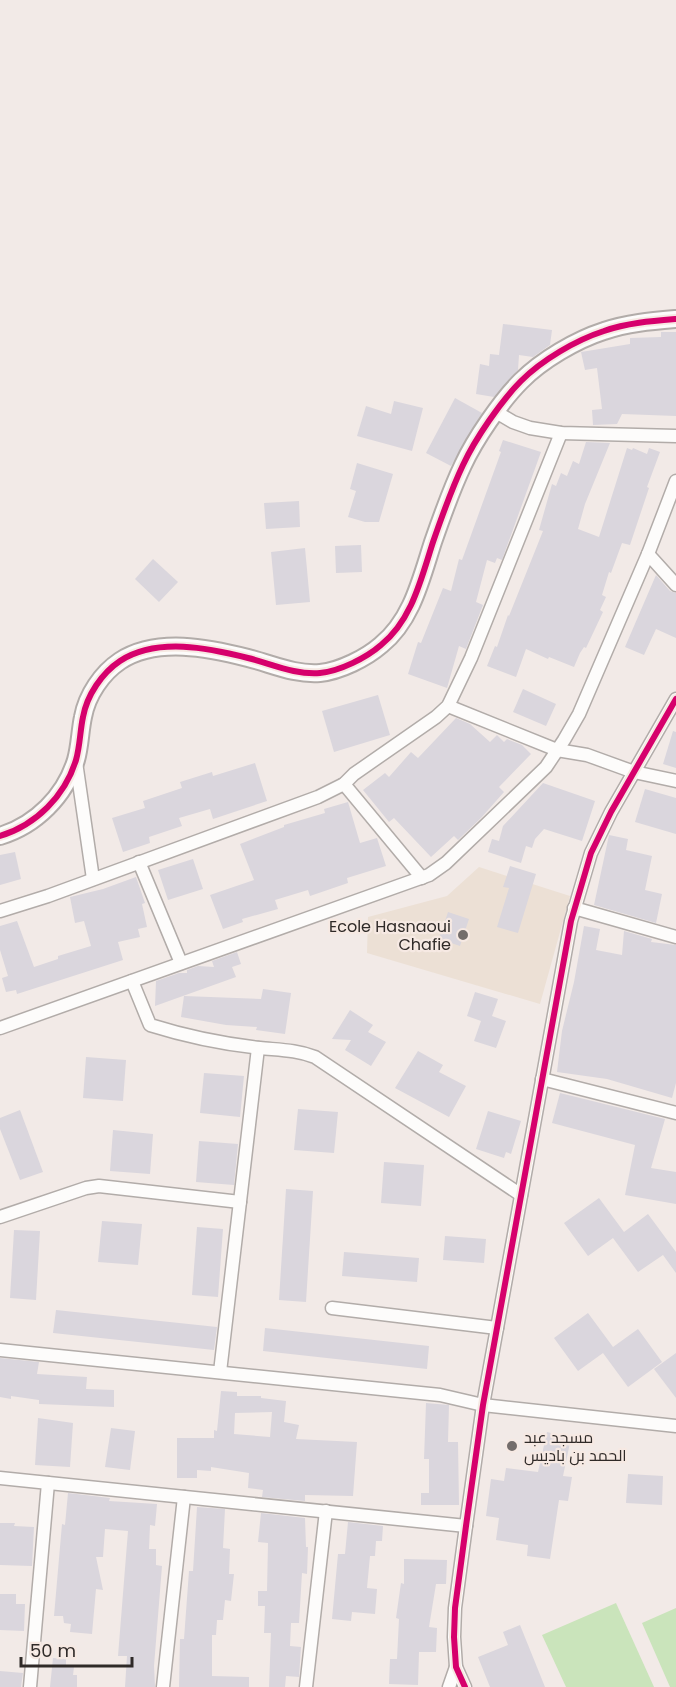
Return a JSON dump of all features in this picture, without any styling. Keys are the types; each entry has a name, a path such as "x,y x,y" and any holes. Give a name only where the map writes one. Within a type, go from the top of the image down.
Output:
{"street":[{"path":"0,836 42,814 59,794 76,760 84,712 97,683 120,662 144,651 170,646 248,658 294,672 320,673 348,664 380,646 400,627 416,593 463,464 496,412 521,381 563,349 604,331 638,322 676,319"},
{"path":"496,412 513,422 530,428 561,433 676,436"},
{"path":"0,911 293,807 344,784 354,774 436,717 448,706 471,658 561,433"},
{"path":"0,1028 422,878 446,863 546,767 558,750 579,714 648,554 676,481"},
{"path":"648,554 676,585"},
{"path":"465,1687 456,1667 454,1637 455,1608 466,1526 483,1405 574,908 591,853 676,699"},
{"path":"448,706 558,750 587,755 634,772 676,781"},
{"path":"76,760 93,879"},
{"path":"344,784 422,878"},
{"path":"139,862 181,963"},
{"path":"574,908 676,937"},
{"path":"132,981 150,1025 258,1048 302,1051 315,1057 521,1195"},
{"path":"220,1372 258,1048"},
{"path":"542,1079 676,1113"},
{"path":"0,1217 86,1188 99,1186 240,1202"},
{"path":"332,1308 497,1328"},
{"path":"0,1350 440,1395 483,1405 676,1426"},
{"path":"0,1478 466,1526"},
{"path":"30,1687 48,1483"},
{"path":"163,1687 183,1497"},
{"path":"306,1687 326,1511"},
{"path":"449,1687 456,1667"}],"shaded area":[{"name":"Ecole Hasnaoui Chafie","path":"479,867 570,896 540,1004 367,953 368,917 447,896"}],"green space":[{"path":"616,1603 654,1687 566,1687 542,1635"},
{"path":"676,1608 676,1687 670,1687 642,1623"}],"building":[{"path":"503,324 552,330 550,345 533,357 519,355 518,370 494,397 476,394 480,364 489,366 490,354 499,355"},
{"path":"661,332 676,332 676,416 622,414 617,424 593,425 592,410 602,409 597,368 585,370 581,352 630,344 630,338 661,337"},
{"path":"455,398 482,413 451,466 426,453"},
{"path":"394,401 423,408 412,451 357,436 366,406 391,414"},
{"path":"503,440 541,452 502,560 497,558 495,563 487,560 476,602 483,605 466,649 459,646 447,688 408,674 418,642 421,643 443,588 451,591 459,559 462,560 501,452 499,451"},
{"path":"586,442 610,443 585,504 578,529 599,537 627,448 647,454 649,448 660,452 630,545 622,543 602,595 606,597 600,610 603,612 574,667 526,649 516,677 487,666 495,646 497,647 543,531 539,530 552,484 556,486 561,473 567,476 573,461 579,464"},
{"path":"357,463 393,474 379,522 365,522 348,517 356,491 350,489"},
{"path":"299,501 300,527 266,529 264,503"},
{"path":"361,545 362,572 336,573 335,546"},
{"path":"305,548 310,602 276,605 271,552"},
{"path":"153,559 178,582 159,602 135,579"},
{"path":"656,575 670,591 676,593 676,638 656,629 644,655 625,647"},
{"path":"523,689 556,704 546,726 513,712"},
{"path":"378,695 390,735 334,752 322,711"},
{"path":"456,718 470,724 490,742 497,735 504,742 507,739 522,745 531,754 499,787 504,792 481,818 458,840 454,836 431,857 394,818 389,822 363,790 385,773 389,777 411,752 418,758"},
{"path":"673,731 676,732 676,768 663,764"},
{"path":"255,763 267,801 213,819 210,809 179,818 182,826 149,837 150,843 123,852 112,818 145,808 143,801 182,788 180,782 212,772 213,776"},
{"path":"543,783 595,801 582,841 544,829 535,839 532,848 526,846 521,863 488,852 492,839 499,841 503,826"},
{"path":"645,789 676,798 676,834 635,822"},
{"path":"348,802 360,843 377,838 386,866 347,878 348,883 310,896 308,890 275,900 278,909 242,919 243,922 223,929 210,895 254,880 240,844 284,827 284,825 325,813 324,809"},
{"path":"609,835 628,839 626,850 652,856 645,890 662,894 656,923 594,905"},
{"path":"15,852 21,879 0,885 0,855"},
{"path":"193,859 203,889 168,900 158,870"},
{"path":"510,866 536,874 518,933 497,927 509,888 503,887"},
{"path":"136,877 145,903 142,904 147,927 138,929 140,937 118,942 123,960 17,994 16,990 6,992 2,978 8,976 0,950 0,926 17,921 34,967 58,959 58,956 91,946 84,921 75,923 70,897 103,889"},
{"path":"448,912 469,919 460,946 439,939"},
{"path":"584,926 600,929 596,950 622,955 624,931 652,939 651,942 676,945 676,1083 672,1098 607,1079 557,1072 562,1031"},
{"path":"237,952 241,964 232,967 236,977 155,1006 156,981 179,973 187,973 187,970 198,966 214,967 212,961"},
{"path":"263,989 291,993 285,1034 256,1030 257,1027 226,1025 181,1017 184,996 261,999"},
{"path":"475,992 498,999 492,1016 506,1021 496,1048 474,1041 481,1021 467,1016"},
{"path":"350,1010 373,1025 368,1032 386,1042 371,1066 345,1050 351,1040 332,1039"},
{"path":"418,1051 443,1065 439,1072 466,1086 449,1117 395,1088"},
{"path":"86,1057 126,1060 123,1101 83,1098"},
{"path":"204,1073 244,1076 240,1117 200,1113"},
{"path":"560,1093 665,1119 651,1168 676,1172 676,1204 625,1195 635,1145 552,1123"},
{"path":"298,1109 338,1112 334,1153 294,1150"},
{"path":"20,1110 43,1172 20,1180 0,1129 0,1118"},
{"path":"488,1111 521,1121 511,1154 506,1152 504,1158 476,1149"},
{"path":"113,1130 153,1134 150,1174 110,1171"},
{"path":"199,1141 238,1144 234,1185 196,1182"},
{"path":"384,1162 424,1165 421,1206 381,1203"},
{"path":"286,1189 313,1191 306,1302 279,1300"},
{"path":"599,1198 624,1232 648,1214 676,1252 676,1273 663,1255 638,1272 613,1238 588,1256 564,1223"},
{"path":"102,1221 142,1224 138,1265 98,1262"},
{"path":"197,1227 223,1229 218,1297 192,1295"},
{"path":"14,1230 40,1231 36,1300 10,1298"},
{"path":"445,1236 486,1239 484,1263 443,1260"},
{"path":"344,1252 419,1258 417,1282 342,1276"},
{"path":"56,1310 217,1327 214,1350 53,1333"},
{"path":"588,1313 613,1347 638,1329 662,1362 628,1387 603,1353 578,1371 554,1338"},
{"path":"265,1328 429,1346 427,1369 263,1351"},
{"path":"676,1353 676,1398 654,1369"},
{"path":"0,1358 39,1362 37,1374 87,1377 86,1389 114,1390 114,1407 39,1404 39,1400 11,1396 11,1399 0,1397"},
{"path":"221,1391 237,1392 237,1396 261,1396 261,1398 286,1401 284,1422 299,1425 296,1439 357,1442 353,1496 305,1495 305,1501 262,1497 263,1490 248,1488 249,1473 211,1467 211,1471 197,1470 197,1478 177,1478 177,1438 214,1438 214,1430 217,1431","holes":["272,1412 270,1437 234,1434 235,1413"]},
{"path":"426,1403 449,1405 448,1442 458,1442 459,1505 421,1505 421,1493 429,1493 429,1459 424,1459"},
{"path":"38,1418 73,1423 70,1467 35,1465"},
{"path":"111,1428 135,1431 130,1470 105,1467"},
{"path":"547,1432 571,1438 563,1476 572,1477 568,1501 559,1500 550,1559 527,1556 528,1545 496,1540 499,1518 486,1516 491,1479 504,1481 506,1468 538,1472"},
{"path":"628,1474 663,1476 662,1505 626,1503"},
{"path":"68,1493 110,1498 109,1501 157,1504 155,1526 150,1525 149,1549 156,1549 156,1565 162,1566 154,1666 155,1687 125,1687 127,1656 118,1656 128,1531 105,1529 103,1557 96,1557 103,1590 96,1589 92,1634 70,1632 71,1624 64,1623 63,1616 54,1616 62,1524 65,1525"},
{"path":"197,1507 225,1509 223,1548 230,1549 229,1574 234,1574 231,1601 225,1600 223,1620 217,1620 216,1635 212,1635 212,1676 249,1677 249,1687 179,1687 180,1639 184,1639 189,1571 193,1571"},
{"path":"261,1513 305,1518 306,1547 308,1547 307,1574 302,1573 299,1623 291,1623 290,1646 301,1647 299,1677 286,1676 285,1687 269,1687 271,1633 264,1633 265,1606 258,1606 258,1591 267,1591 268,1543 258,1542"},
{"path":"348,1522 383,1526 382,1541 376,1541 375,1556 370,1556 367,1588 377,1589 375,1614 352,1612 351,1621 332,1619 338,1554 345,1554"},
{"path":"0,1523 34,1527 32,1566 0,1565"},
{"path":"404,1559 447,1560 446,1584 436,1584 429,1627 437,1628 436,1652 419,1652 418,1685 389,1684 390,1659 397,1659 399,1619 396,1618 401,1583 404,1584"},
{"path":"0,1594 16,1594 16,1604 25,1604 24,1631 0,1630"},
{"path":"520,1625 545,1687 490,1687 478,1657 508,1645 503,1632"},
{"path":"53,1658 66,1659 66,1666 74,1667 73,1675 77,1675 77,1687 50,1687"},
{"path":"0,1671 23,1673 21,1687 0,1687"}],"cycle path":[{"path":"0,836 26,825 37,817 65,786 76,760 83,717 92,693 101,678 120,661 150,649 200,648 233,654 293,671 320,673 344,667 375,650 392,635 408,611 463,465 481,432 513,389 529,373 582,340 622,326 676,319"},
{"path":"465,1687 456,1667 454,1637 455,1608 466,1526 483,1405 571,921 591,853 611,812 676,699"}],"place":[{"name":"Ecole Hasnaoui Chafie","path":"463,935"},
{"name":"مسجد عبد الحمد بن باديس","path":"512,1446"}]}
